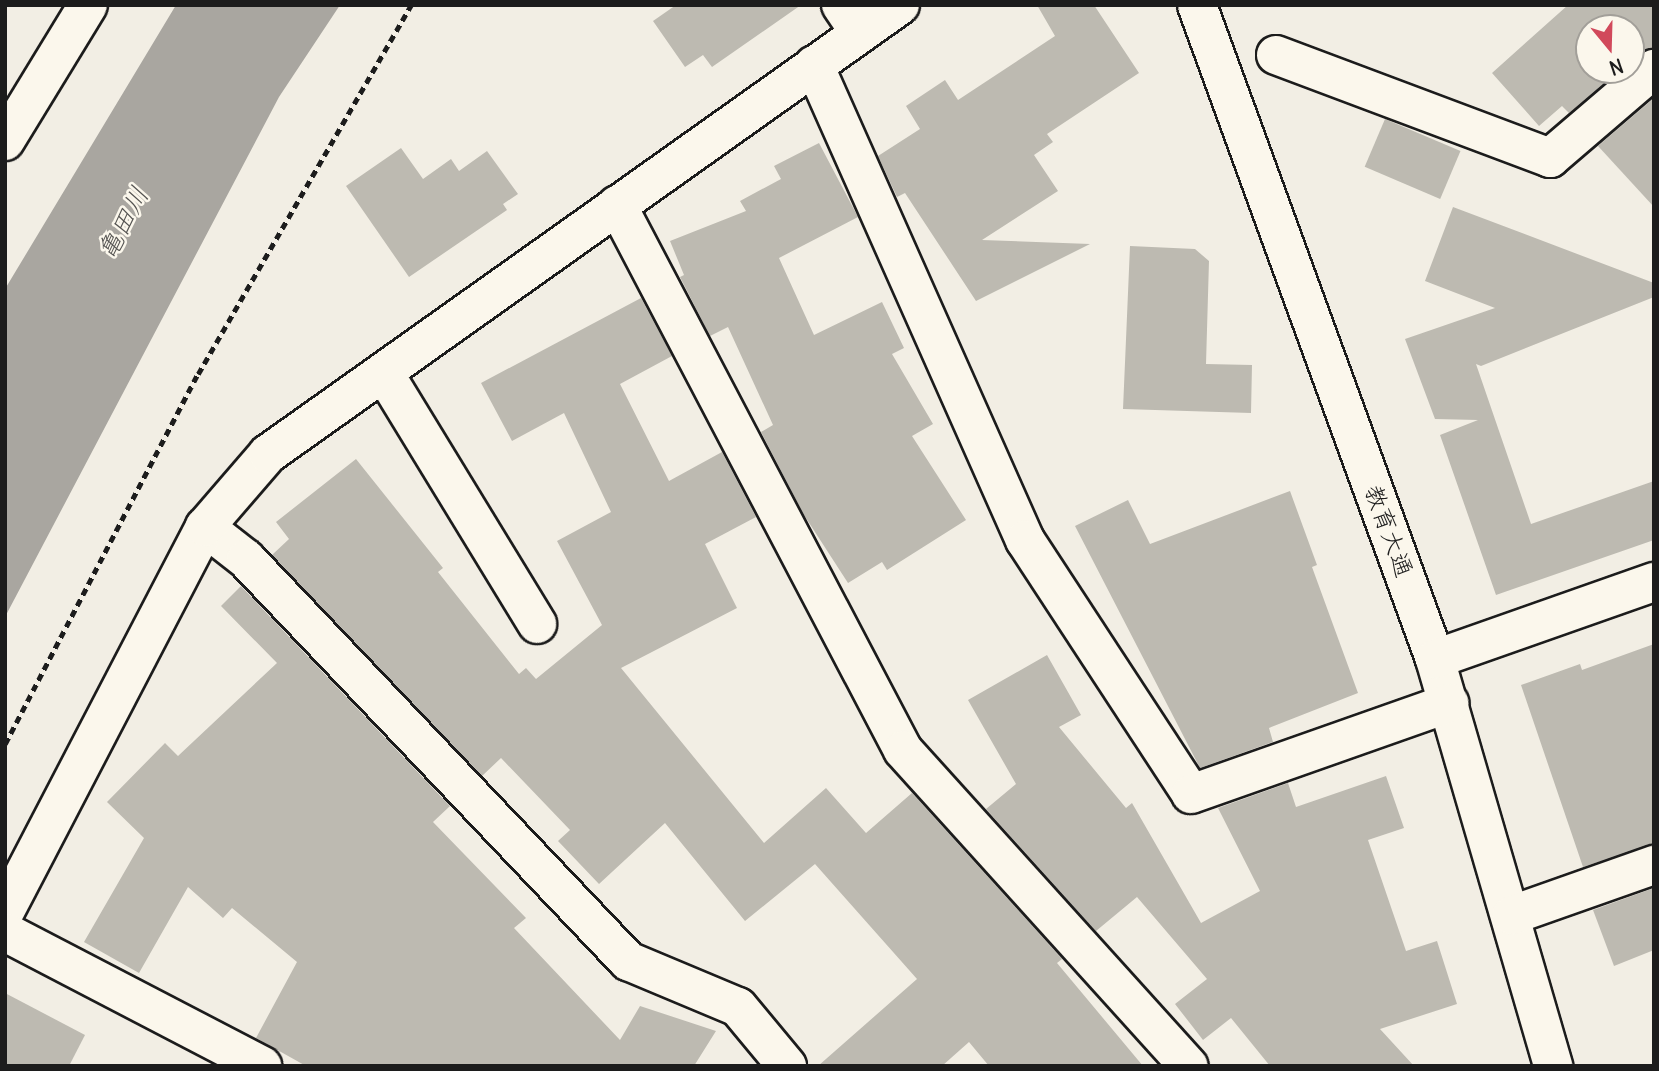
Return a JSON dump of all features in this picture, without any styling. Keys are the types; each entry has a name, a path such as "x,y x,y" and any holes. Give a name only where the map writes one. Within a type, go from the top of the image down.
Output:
{"street":[{"path":"5,141 88,5"},
{"path":"5,911 205,527 268,454 814,65 850,19 900,5"},
{"name":"教育大通","path":"1197,5 1435,659 1512,915 1553,1066"},
{"path":"1276,55 1550,158 1654,69"},
{"path":"814,65 1025,540 1191,794 1449,703"},
{"path":"617,205 903,750 1189,1066"},
{"path":"384,373 537,624"},
{"path":"205,527 246,559 628,961 738,1007 787,1066"},
{"path":"1435,659 1654,582"},
{"path":"1512,915 1654,865"},
{"path":"5,932 262,1066"}],"path":[{"path":"5,744 198,374 411,5"}],"water":[{"name":"亀田川","path":"176,5 340,5 279,97 5,617 5,289"}],"building":[{"path":"676,5 801,5 712,67 703,55 685,67 653,21"},
{"path":"1037,5 1094,5 1139,73 1047,134 1053,142 1034,155 1058,191 982,240 1090,244 976,301 905,193 897,197 878,156 920,129 906,106 945,80 958,100 1055,36"},
{"path":"1568,5 1654,5 1654,48 1645,53 1645,14 1575,14 1575,84 1603,84 1569,113 1562,106 1539,126 1492,73"},
{"path":"1654,98 1654,207 1598,146"},
{"path":"1385,119 1460,151 1440,199 1365,167"},
{"path":"819,143 858,217 779,258 814,335 882,302 904,348 892,354 933,424 912,436 966,520 887,570 882,562 848,583 804,515 761,432 773,425 728,327 710,336 680,277 684,275 670,241 746,211 740,201 781,179 774,166"},
{"path":"401,148 423,179 451,159 459,171 487,151 518,194 503,204 507,210 409,277 346,186"},
{"path":"1453,207 1654,283 1654,297 1481,366 1476,364 1531,524 1654,481 1654,540 1496,595 1440,435 1478,420 1435,419 1405,339 1495,308 1425,281"},
{"path":"1130,246 1195,249 1209,261 1206,364 1252,365 1251,413 1123,409"},
{"path":"641,298 672,356 620,384 669,481 722,452 756,517 705,544 737,608 621,668 764,843 826,788 866,833 912,793 1062,959 1057,963 1143,1066 989,1066 969,1042 942,1066 818,1066 917,979 815,864 745,921 665,823 599,884 558,841 570,830 501,758 482,776 272,555 289,539 276,522 356,459 443,568 438,572 519,674 526,668 536,679 602,625 557,541 611,512 564,413 512,441 481,383"},
{"path":"1290,491 1317,565 1312,567 1358,693 1269,728 1273,742 1200,768 1075,526 1128,500 1150,544"},
{"path":"241,586 450,806 433,822 526,918 514,928 620,1040 640,1006 716,1031 694,1066 306,1066 256,1038 297,962 232,908 223,918 188,887 139,973 84,942 144,838 107,802 165,743 178,756 277,663 221,606"},
{"path":"1654,644 1654,844 1583,867 1521,685 1580,664 1582,670"},
{"path":"1047,655 1081,715 1059,727 1126,808 1132,803 1201,923 1260,891 1218,808 1288,783 1296,807 1386,776 1404,828 1368,840 1406,951 1437,941 1457,1004 1380,1029 1414,1066 1270,1066 1231,1018 1203,1040 1175,1004 1207,979 1137,897 1096,931 986,809 1016,784 968,700"},
{"path":"1654,888 1654,950 1614,966 1593,910"},
{"path":"5,993 85,1035 69,1066 5,1066"}]}
